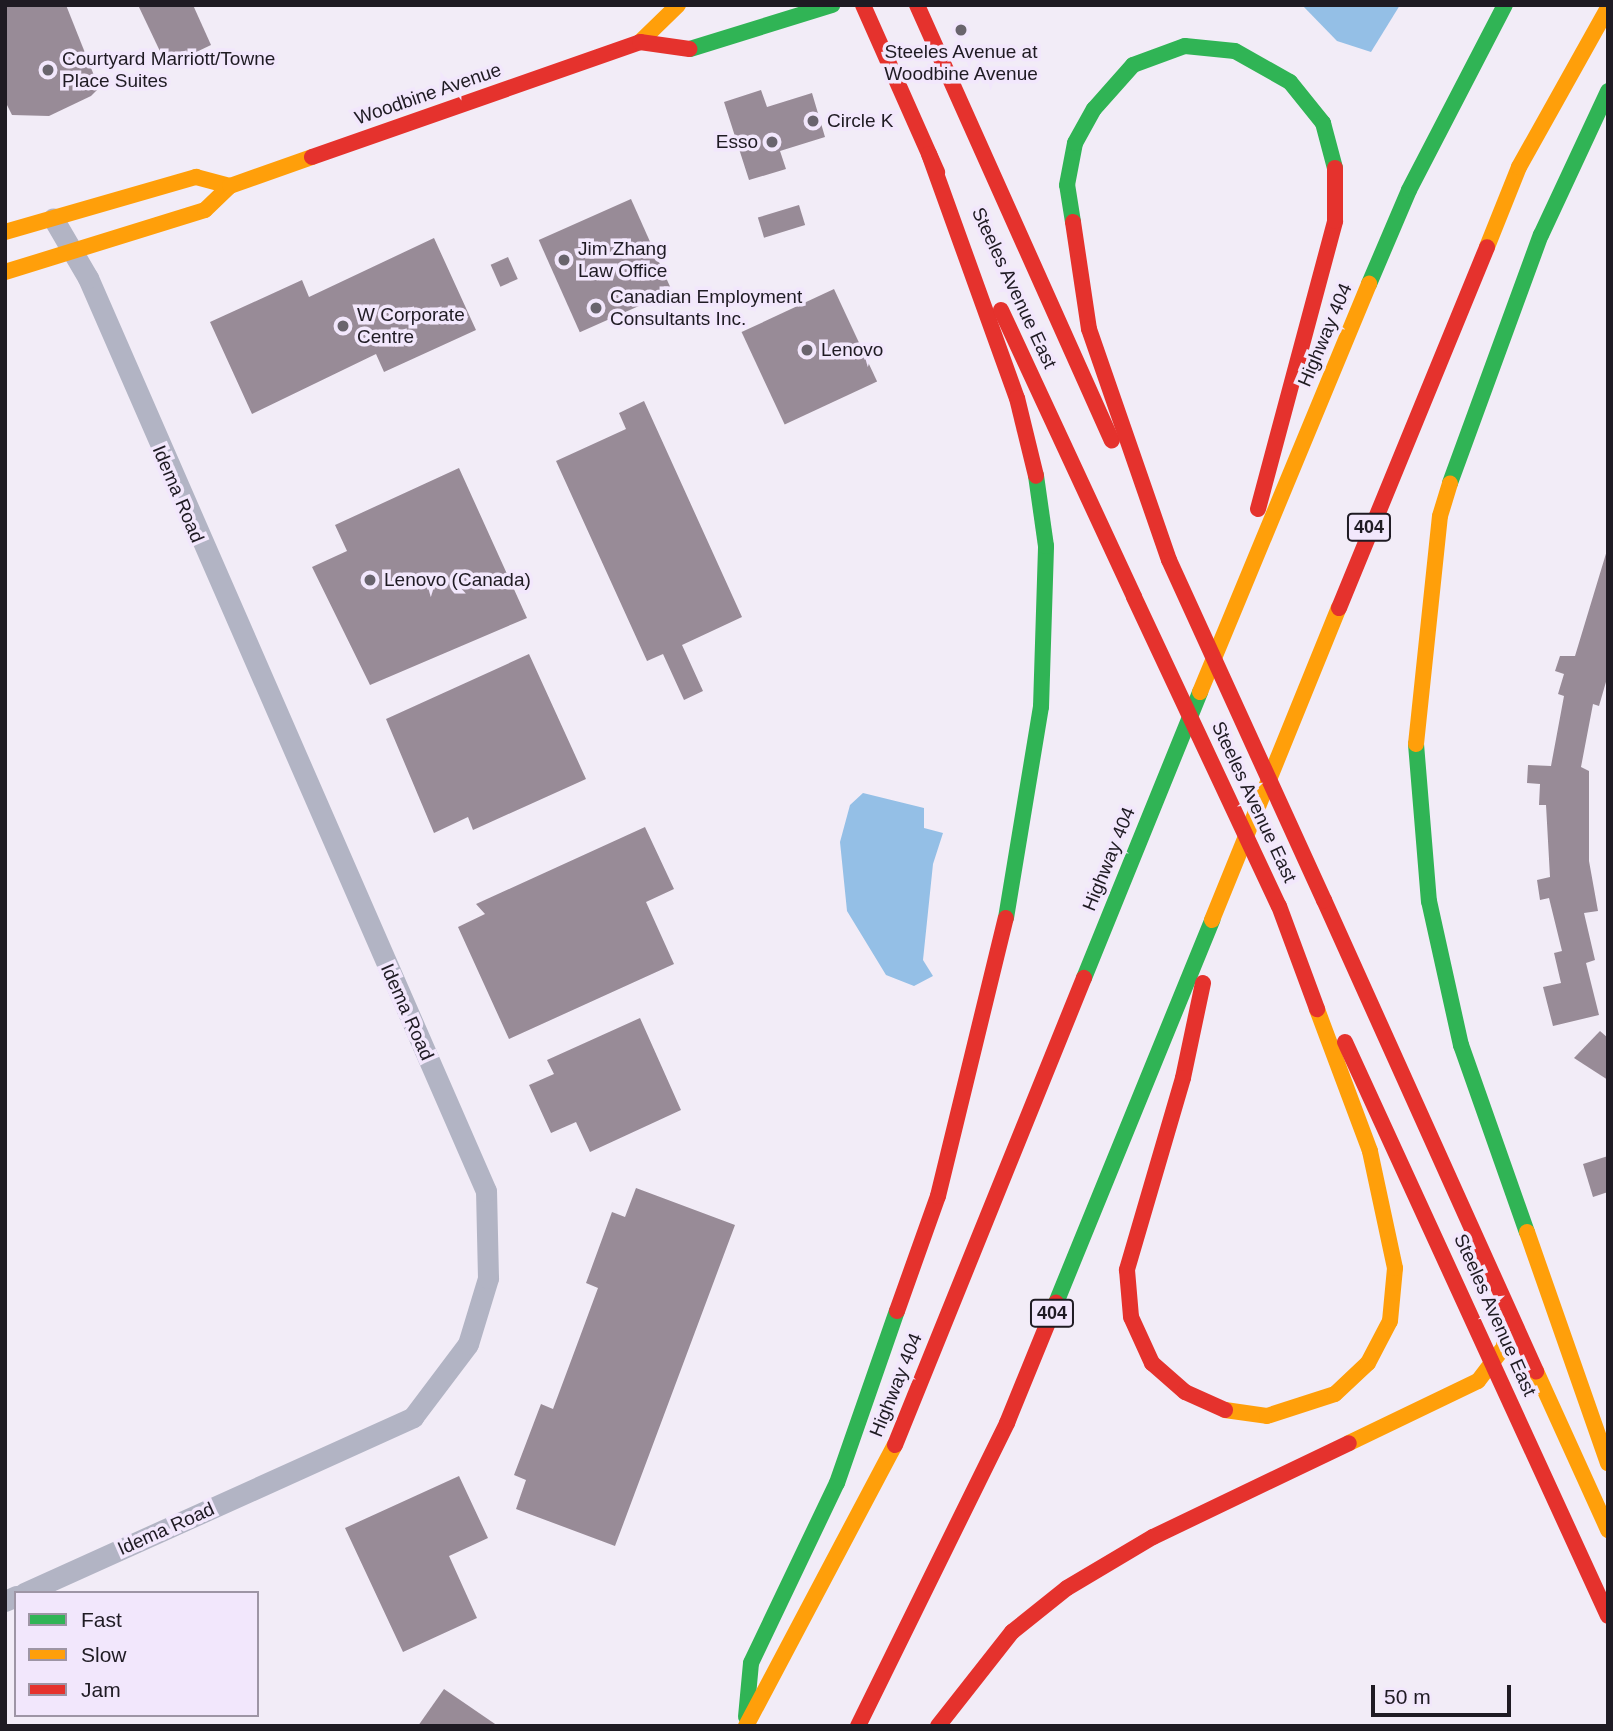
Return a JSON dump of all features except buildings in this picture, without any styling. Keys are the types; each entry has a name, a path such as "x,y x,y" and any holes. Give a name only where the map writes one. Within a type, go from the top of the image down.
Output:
{"main road":[{"name":"Woodbine Avenue","path":"5,272 205,210 230,186 640,42 678,5"},
{"name":"Woodbine Avenue","path":"640,42 694,49 832,5"},
{"name":"Steeles Avenue East","path":"863,5 1134,597 1279,906 1416,1188 1608,1616"},
{"name":"Steeles Avenue East","path":"917,5 1324,900 1507,1315 1608,1530"},
{"name":"Highway 404","path":"745,1726 889,1460 1244,581 1409,190 1505,5"},
{"name":"404","path":"858,1726 1007,1423 1222,889 1519,167 1608,8"},
{"path":"1169,560 1089,329 1068,184 1075,143 1094,109 1133,65 1185,46 1235,51 1290,82 1322,123 1335,163 1335,221 1268,455 1244,581"},
{"path":"1608,91 1546,223 1465,432 1438,530 1415,730 1427,890 1461,1045 1608,1463"},
{"path":"745,1726 751,1663 837,1483 938,1196 1014,884 1041,707 1046,546 1036,474 1017,398 929,154"},
{"path":"5,232 196,177 230,186"},
{"path":"1222,889 1183,1078 1127,1270 1131,1317 1152,1363 1185,1392 1228,1411 1267,1416 1335,1394 1368,1363 1390,1321 1395,1268 1366,1139 1279,906"},
{"path":"938,1726 1012,1632 1067,1588 1153,1537 1478,1381 1504,1347 1507,1315"}],"street":[{"name":"Idema Road","path":"28,1591 413,1417 468,1344 488,1278 486,1191 72,251 53,218"}],"water":[{"path":"1302,5 1400,5 1371,52 1337,41"},
{"path":"863,793 924,808 924,828 943,833 933,864 923,960 933,976 914,986 886,975 847,911 840,842 850,805"}],"traffic: fast":[{"path":"690,49 832,5"},
{"path":"1369,284 1409,190 1505,5"},
{"path":"1073,222 1067,185 1075,143 1094,109 1133,65 1185,46 1235,51 1290,82 1323,123 1335,168"},
{"path":"1450,483 1541,235 1608,91"},
{"path":"1006,918 1041,707 1046,546 1036,476"},
{"path":"1084,978 1200,692"},
{"path":"1416,744 1429,901 1461,1045 1527,1232"},
{"path":"1056,1303 1212,920"},
{"path":"746,1717 751,1663 837,1483 897,1311"}],"traffic: slow":[{"path":"640,42 678,5"},
{"path":"1487,247 1519,167 1608,8"},
{"path":"5,272 205,210 230,186 312,157"},
{"path":"5,232 196,177 230,186"},
{"path":"1200,692 1369,284"},
{"path":"1416,744 1440,516 1450,483"},
{"path":"1212,920 1339,608"},
{"path":"1225,1410 1267,1416 1335,1394 1368,1363 1390,1321 1395,1268 1370,1151 1317,1009"},
{"path":"1527,1232 1608,1463"},
{"path":"1349,1443 1478,1381 1504,1347 1507,1315"},
{"path":"1536,1371 1608,1530"},
{"path":"746,1726 895,1445"}],"traffic: jam":[{"path":"863,5 937,172"},
{"path":"917,5 1112,440"},
{"path":"312,157 640,42 690,49"},
{"path":"929,154 1017,398 1036,476"},
{"path":"1258,509 1335,221 1335,168"},
{"path":"1073,222 1089,329 1169,560"},
{"path":"1339,608 1487,247"},
{"path":"1001,310 1134,597"},
{"path":"1169,560 1324,900"},
{"path":"1134,597 1279,906"},
{"path":"1324,900 1536,1371"},
{"path":"1279,906 1317,1009"},
{"path":"897,1311 938,1196 1006,918"},
{"path":"895,1445 1084,978"},
{"path":"1203,983 1183,1078 1127,1270 1131,1317 1152,1363 1185,1392 1225,1410"},
{"path":"1345,1042 1608,1616"},
{"path":"858,1726 1007,1423 1056,1303"},
{"path":"938,1726 1012,1632 1067,1588 1153,1537 1349,1443"}],"place":[{"name":"Steeles Avenue at Woodbine Avenue","path":"961,30"},
{"name":"Courtyard Marriott/Towne Place Suites","path":"48,70"},
{"name":"Circle K","path":"813,121"},
{"name":"Esso","path":"772,142"},
{"name":"Jim Zhang Law Office","path":"564,260"},
{"name":"Canadian Employment Consultants Inc.","path":"596,308"},
{"name":"W Corporate Centre","path":"343,326"},
{"name":"Lenovo","path":"807,350"},
{"name":"Lenovo (Canada)","path":"370,580"}]}
